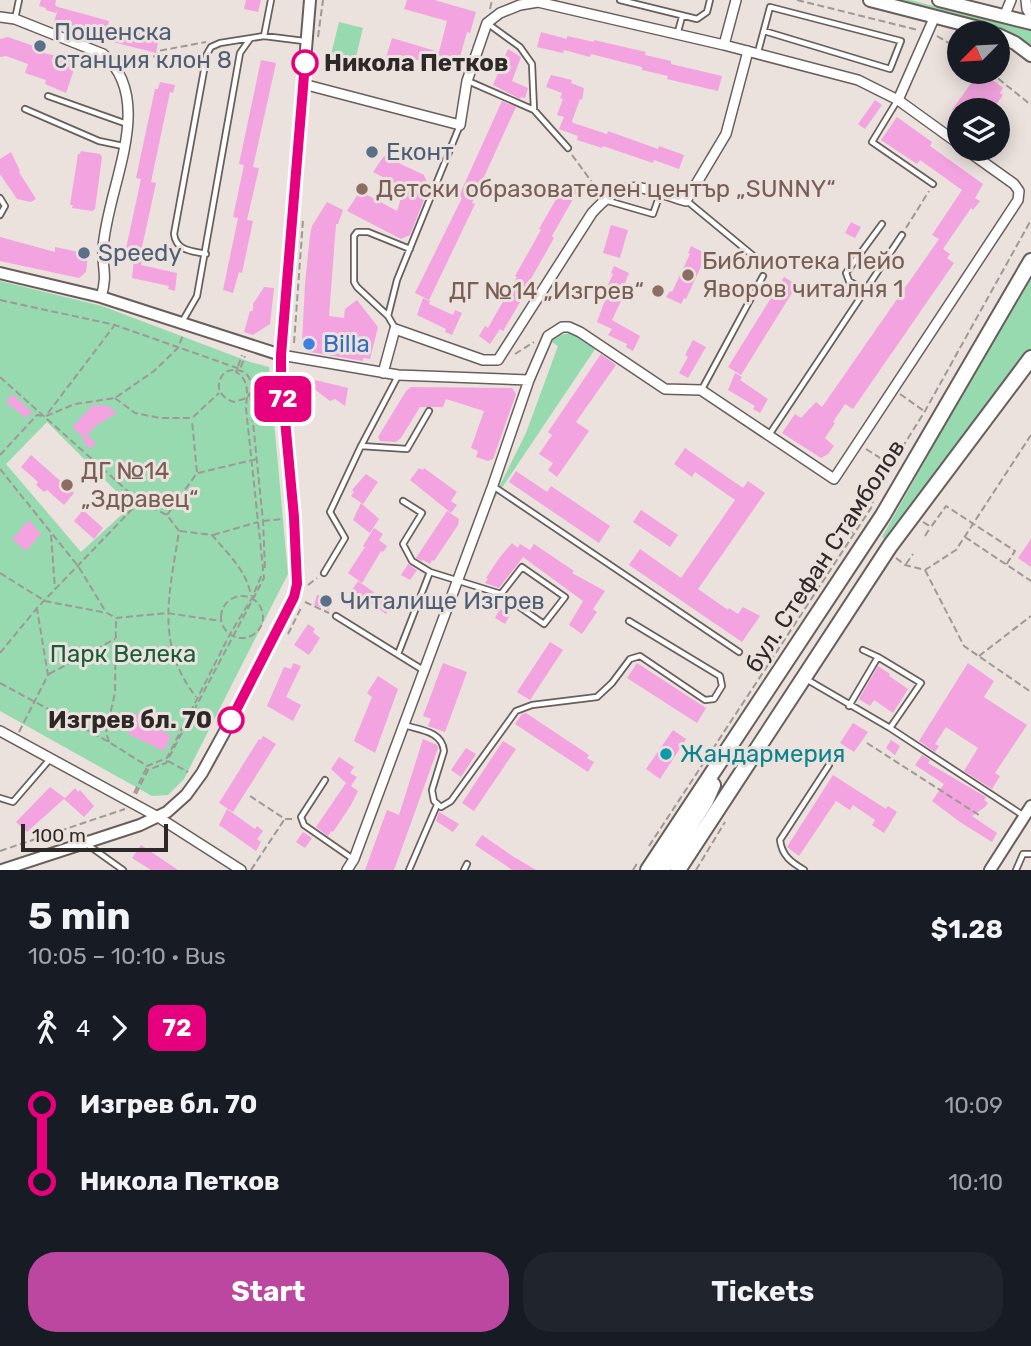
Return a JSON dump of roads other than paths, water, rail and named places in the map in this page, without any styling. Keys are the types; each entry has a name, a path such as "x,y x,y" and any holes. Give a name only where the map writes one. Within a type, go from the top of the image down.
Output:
{"main road":[{"path":"870,0 952,21"},
{"path":"939,0 1031,23"},
{"path":"1010,41 1031,55"},
{"name":"бул. Стефан Стамболов","path":"644,864 727,752 883,515 1031,261"},
{"name":"бул. Стефан Стамболов","path":"678,870 890,546 1031,358"},
{"path":"662,870 706,801 727,752"}],"street":[{"path":"2,870 140,825 158,817 186,795 202,773 241,702 294,597 297,584 294,517 281,355 303,84 312,44 310,0"},
{"path":"724,44 736,0"},
{"path":"1004,17 1011,0"},
{"path":"1026,0 1031,16"},
{"path":"303,84 460,125 467,81 487,23 500,13 520,5 538,2 677,36 724,44 858,79 898,100 947,135"},
{"path":"898,100 935,16"},
{"path":"0,17 15,19 91,47 114,63 127,91 128,124 103,249 107,280 102,297"},
{"path":"383,373 396,329 483,360 498,360 592,213 604,200 623,187 639,188 686,201 726,134 752,52"},
{"path":"347,870 354,859 493,485 529,380 548,336 554,330 569,327 665,389 701,390 834,479 1017,200 1019,191 1014,184 982,161"},
{"path":"0,272 102,297 281,355 398,375 529,380"},
{"path":"0,731 158,817 241,870"},
{"path":"990,870 1029,814"}],"lane":[{"path":"15,19 19,0"},
{"path":"264,36 271,0"},
{"path":"620,0 696,19 707,12 710,0"},
{"path":"752,52 764,32 770,7 901,41 890,69 764,32"},
{"path":"677,36 682,17"},
{"path":"487,23 520,47 532,64 534,110"},
{"path":"206,254 179,247 174,234 204,64 211,47 264,36 312,44"},
{"path":"185,324 198,296 240,53 250,39"},
{"path":"467,81 534,110 568,148"},
{"path":"48,96 128,124"},
{"path":"898,100 872,142 933,184"},
{"path":"25,108 99,141 123,146"},
{"path":"388,316 397,280 460,125"},
{"path":"604,200 653,214 660,194"},
{"path":"0,198 5,206 0,215"},
{"path":"686,201 756,258"},
{"path":"864,290 849,281 846,273 882,224"},
{"path":"396,329 388,316 354,282 354,236 357,232 368,232 410,248"},
{"path":"769,436 902,235"},
{"path":"701,390 763,276"},
{"path":"324,573 345,537 330,512 398,375"},
{"path":"361,446 407,449 429,411"},
{"path":"493,485 739,652"},
{"path":"403,501 422,513 403,544 412,561 430,572 501,594 544,624 565,597 522,567 501,594"},
{"path":"398,654 430,572"},
{"path":"336,616 423,670"},
{"path":"403,724 436,735 443,744 444,751 432,790 432,796 441,807 451,802 516,711 532,705 597,697 630,659 636,656 640,656 705,700 715,699 722,686 720,676 629,621"},
{"path":"863,650 921,683 890,728"},
{"path":"849,706 878,657"},
{"path":"802,677 1029,814"},
{"path":"0,798 13,802 51,758"},
{"path":"804,870 789,860 781,850 780,840 829,765"},
{"path":"325,780 301,817 304,825 354,859"},
{"path":"409,870 437,805"},
{"path":"87,844 122,870"},
{"path":"1016,870 1023,854 1031,854"}],"place":[{"name":"Пощенска станция клон 8","path":"40,46"},
{"name":"Никола Петков","path":"305,63"},
{"name":"Еконт","path":"372,152"},
{"name":"Детски образователен център „SUNNY“","path":"362,189"},
{"name":"Speedy","path":"84,253"},
{"name":"Библиотека Пейо Яворов читалня 1","path":"688,275"},
{"name":"ДГ №14 „Изгрев“","path":"658,291"},
{"name":"Billa","path":"309,344"},
{"name":"ДГ №14 „Здравец“","path":"67,485"},
{"name":"Читалище Изгрев","path":"326,601"},
{"name":"Изгрев бл. 70","path":"231,720"},
{"name":"Жандармерия","path":"666,754"}],"park label":[{"name":"Парк Велека","path":"123,654"}]}
